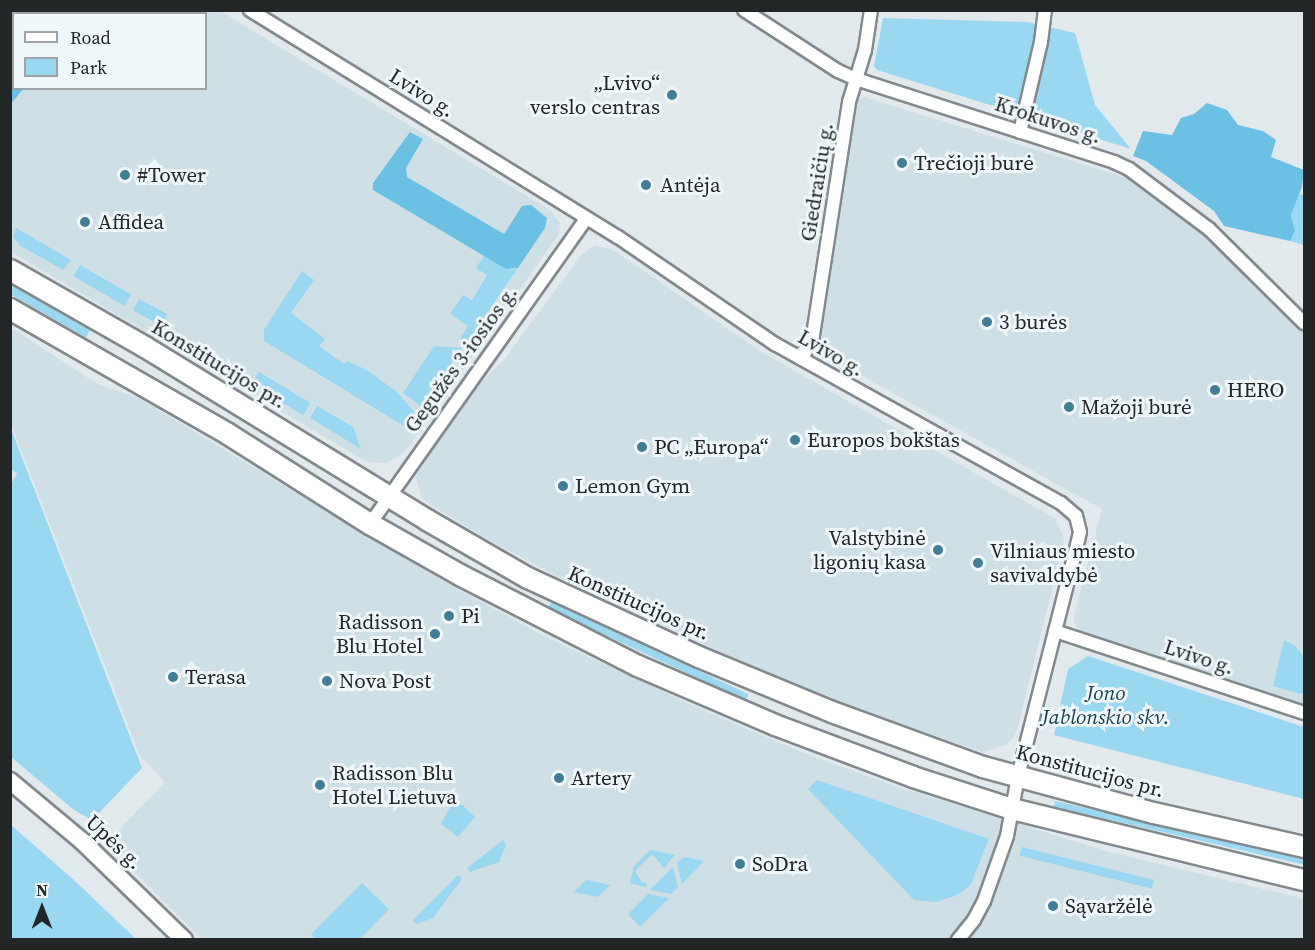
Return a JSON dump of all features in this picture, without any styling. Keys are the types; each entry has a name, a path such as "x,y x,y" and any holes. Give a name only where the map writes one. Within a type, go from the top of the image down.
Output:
{"main road":[{"name":"Konstitucijos pr.","path":"10,270 145,347 388,496 545,586 710,661 832,712 957,758 1018,777 1154,813 1305,847"},
{"path":"10,309 228,434 370,524 506,600 638,666 775,725 913,777 1012,809 1305,880"}],"street":[{"name":"Lvivo g.","path":"250,10 586,219 802,359 1061,503 1076,516 1080,532 1055,632 1305,713"},
{"name":"Krokuvos g.","path":"744,10 838,71 856,79 1114,162 1129,169 1209,229 1305,323"},
{"name":"Giedraičių g.","path":"802,359 813,335 849,102 865,50 871,10"},
{"path":"1020,132 1041,42 1045,10"},
{"name":"Gegužės 3-iosios g.","path":"370,524 586,219"},
{"path":"958,939 974,920 991,885 1007,836 1018,777 1055,632"},
{"name":"Upės g.","path":"10,781 82,842 184,939"}],"shaded area":[{"path":"11,11 220,11 550,210 560,224 559,234 405,452 387,463 367,462 11,252"},
{"path":"11,11 21,12 12,12 12,90 22,90 11,104"},
{"path":"864,97 1127,178 1165,201 1240,264 1304,330 1304,706 1079,631 1074,622 1074,616 1102,509 821,353 818,347 854,110 859,100"},
{"path":"1207,103 1227,110 1238,125 1263,131 1276,140 1271,157 1304,170 1302,187 1291,215 1295,231 1290,241 1224,226 1214,211 1146,161 1133,156 1143,131 1172,135 1181,118 1194,114"},
{"path":"410,132 423,139 406,168 407,177 504,234 522,206 531,205 547,218 545,228 518,268 506,269 373,190 373,183"},
{"path":"595,245 615,251 760,351 1056,519 1064,539 1062,549 1019,723 1015,735 1006,745 982,752 836,701 766,673 558,577 491,541 426,502 421,496 416,478 419,469 477,387 504,360 581,255"},
{"path":"10,327 96,383 140,399 436,577 542,635 701,709 804,753 895,786 1106,851 1304,899 1304,939 201,939 108,845 109,840 165,782 140,756 11,424"}],"green space":[{"path":"883,18 1028,22 1075,33 1095,105 1131,149 877,70 874,66"},
{"path":"1299,194 1304,195 1304,245 1290,241 1295,231 1291,215"},
{"path":"16,228 71,260 63,270 21,246 13,237"},
{"path":"484,256 512,270 518,268 467,342 460,339 468,326 450,314 463,295 472,300 487,275 476,268"},
{"path":"80,265 131,294 125,306 74,276"},
{"path":"302,271 314,280 291,313 325,339 319,346 344,364 347,361 367,370 397,392 416,414 404,426 264,341 264,330"},
{"path":"11,285 90,330 86,337 10,294"},
{"path":"139,299 167,314 161,326 133,310"},
{"path":"434,346 462,348 422,407 403,393"},
{"path":"259,372 310,403 303,415 252,384"},
{"path":"317,406 353,427 361,449 310,418"},
{"path":"11,429 142,768 92,820 74,810 11,757 10,486 17,473 11,470"},
{"path":"551,602 749,694 746,700 548,608"},
{"path":"1284,640 1295,646 1304,656 1304,692 1300,694 1273,686"},
{"name":"Jono Jablonskio skv.","path":"1088,656 1304,727 1304,799 1054,735 1068,669"},
{"path":"817,780 989,839 970,886 957,895 936,902 914,900 808,789"},
{"path":"455,798 475,817 458,837 441,824"},
{"path":"1055,801 1304,858 1303,864 1054,807"},
{"path":"11,825 75,881 136,939 11,939"},
{"path":"503,840 506,845 499,862 470,872 467,868"},
{"path":"1022,847 1154,880 1152,889 1020,856"},
{"path":"650,850 675,855 664,868 652,854 635,871 643,884 645,882 647,885 645,887 630,883 634,866"},
{"path":"684,857 704,861 682,884 677,863"},
{"path":"673,867 678,887 671,894 650,890"},
{"path":"458,875 462,879 433,918 416,924 413,920"},
{"path":"586,880 610,885 598,897 574,892"},
{"path":"362,883 389,909 360,939 316,939 311,934"},
{"path":"648,894 669,898 640,927 628,914"}],"place":[{"name":"„Lvivo“ verslo centras","path":"672,95"},
{"name":"Trečioji burė","path":"902,163"},
{"name":"#Tower","path":"125,175"},
{"name":"Antėja","path":"646,185"},
{"name":"Affidea","path":"85,222"},
{"name":"3 burės","path":"987,322"},
{"name":"HERO","path":"1215,390"},
{"name":"Mažoji burė","path":"1069,407"},
{"name":"Europos bokštas","path":"795,440"},
{"name":"PC „Europa“","path":"642,447"},
{"name":"Lemon Gym","path":"563,486"},
{"name":"Valstybinė ligonių kasa","path":"938,550"},
{"name":"Vilniaus miesto savivaldybė","path":"978,563"},
{"name":"Pi","path":"449,616"},
{"name":"Radisson Blu Hotel","path":"435,634"},
{"name":"Terasa","path":"173,677"},
{"name":"Nova Post","path":"327,681"},
{"name":"Artery","path":"559,778"},
{"name":"Radisson Blu Hotel Lietuva","path":"320,785"},
{"name":"SoDra","path":"740,864"},
{"name":"Sąvaržėlė","path":"1053,906"}]}
